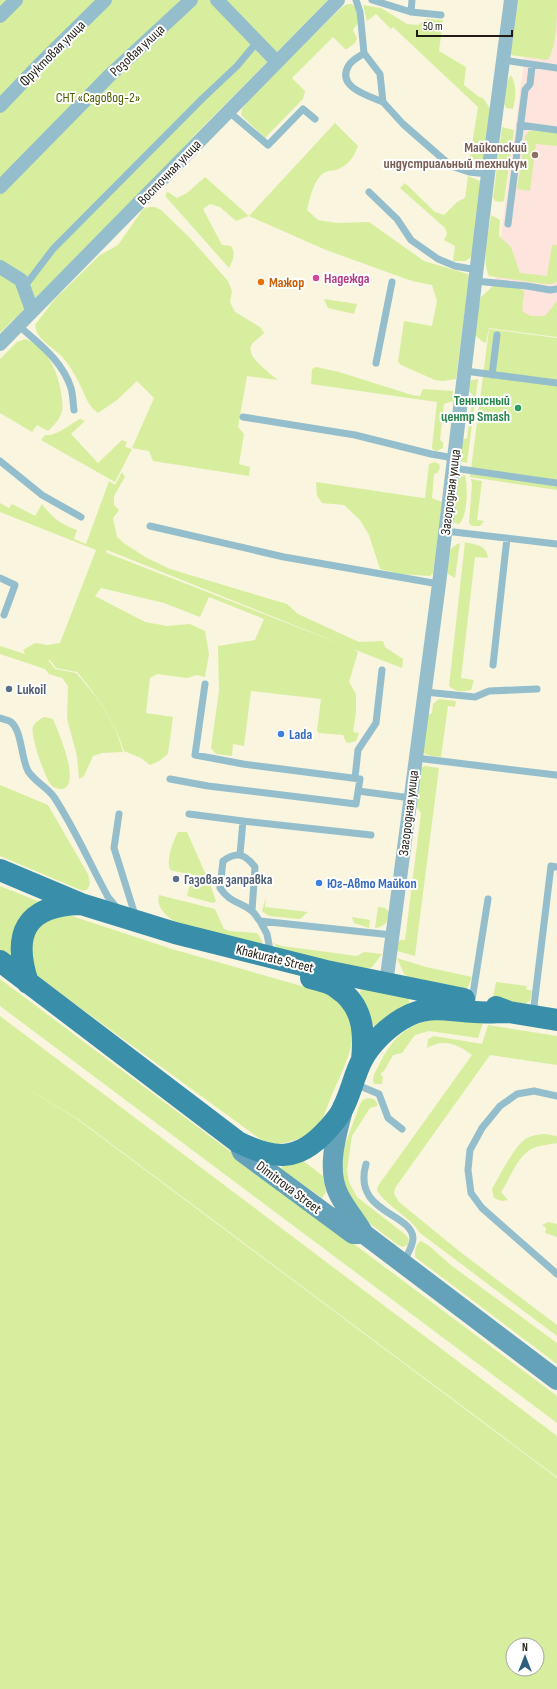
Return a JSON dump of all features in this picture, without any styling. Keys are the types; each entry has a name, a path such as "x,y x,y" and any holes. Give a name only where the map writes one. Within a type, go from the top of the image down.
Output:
{"main road":[{"name":"Khakurate Street","path":"0,870 81,904 175,933 386,984 472,1000 509,1012 557,1020"},
{"path":"28,983 22,965 21,951 22,938 26,928 35,916 47,909 61,905 81,904"},
{"path":"274,958 302,975 330,984 346,995 356,1009 362,1023 364,1039 362,1060"},
{"name":"Dimitrova Street","path":"0,961 238,1142 242,1152 292,1190 353,1234 364,1234 557,1380"},
{"path":"364,1234 338,1193 334,1179 334,1156 337,1132 343,1109 362,1060 375,1042 402,1018 416,1013 429,1009 445,1008 475,1012 509,1012"},
{"path":"238,1142 256,1151 283,1155 295,1154 308,1148 320,1138 343,1109"}],"street":[{"path":"0,16 16,0"},
{"name":"Фруктовая улица","path":"0,106 105,0"},
{"name":"Розовая улица","path":"0,187 108,77 191,0"},
{"path":"217,0 277,62"},
{"name":"Восточная улица","path":"0,344 338,0"},
{"name":"Загородная улица","path":"386,984 439,584 488,174 511,0"},
{"path":"0,267 20,280 32,310"}],"lane":[{"path":"356,0 360,12 364,53 380,74 383,102"},
{"path":"372,0 411,12 441,15"},
{"path":"411,12 412,0"},
{"path":"20,280 28,282 53,249 203,98 237,66 257,42"},
{"path":"364,53 350,64 346,73 346,80 350,86 362,94 383,102 403,124 451,166 469,172 488,174"},
{"path":"503,60 532,66 557,68"},
{"path":"508,224 525,90 530,84 532,66"},
{"path":"228,111 268,145 303,108 315,119"},
{"path":"520,125 557,130"},
{"path":"369,192 397,219 411,240 438,259 476,276 550,290 557,289"},
{"path":"376,363 392,282"},
{"path":"18,325 53,356 63,369 71,389 74,410"},
{"path":"492,374 497,335"},
{"path":"465,371 557,383"},
{"path":"243,417 355,435 430,454 454,463 557,482"},
{"path":"0,462 42,495 81,517"},
{"path":"150,526 284,557 439,584"},
{"path":"445,531 557,544"},
{"path":"493,665 507,538"},
{"path":"0,578 15,585 4,615"},
{"path":"355,778 358,750 376,723 382,670"},
{"path":"170,779 208,786 356,804 360,779 242,764 195,755 205,684"},
{"path":"424,692 475,697 489,691 537,689"},
{"path":"0,718 11,722 17,729 25,765 29,773 52,795 63,812 108,898 131,920"},
{"path":"416,758 556,775"},
{"path":"358,791 410,798"},
{"path":"119,814 114,848 131,920"},
{"path":"189,814 371,835"},
{"path":"240,854 243,821"},
{"path":"252,910 255,867 249,859 240,854 231,856 223,861 220,888 225,895 234,902 252,910 267,934 274,958"},
{"path":"532,1016 551,866 557,867"},
{"path":"472,1000 488,898"},
{"path":"260,921 392,935"},
{"path":"353,1083 379,1094 388,1118 402,1129"},
{"path":"557,1096 534,1091 517,1094 500,1106 482,1128 470,1150 468,1170 471,1193 482,1208 557,1274"},
{"path":"366,1164 364,1182 368,1195 373,1201 406,1226 411,1232 413,1239 403,1264"}],"shaded area":[{"name":"Майкопский индустриальный техникум","path":"532,0 557,0 557,337 489,328"}],"green space":[{"name":"СНТ «Садовод-2»","path":"0,0 328,0 194,136 32,310 14,319 0,333"},
{"path":"518,0 557,0 555,39 548,60 510,55"},
{"path":"347,4 352,4 356,8 358,23 353,30 357,38 355,43 345,49 333,37 292,78 305,91 303,99 265,138 241,115 242,109 249,99 342,7"},
{"path":"363,5 381,8 407,24 418,25 426,19 443,20 439,51 466,67 464,85 479,97 483,98 491,110 483,166 467,166 470,157 478,107 393,27 391,29 376,14 367,21"},
{"path":"511,75 515,92 513,109 506,108 504,100 505,87"},
{"path":"335,123 358,146 355,154 347,164 336,170 327,171 318,178 313,188 307,210 318,220 337,223 369,222 424,261 468,274 469,277 456,379 443,381 435,380 401,365 398,362 404,321 432,326 437,301 432,285 412,281 326,250 249,216"},
{"path":"502,127 514,130 504,201 500,202 495,201 493,198"},
{"path":"536,130 557,133 557,146 536,144 530,191 517,189 525,136 529,131"},
{"path":"468,176 480,181 481,186 474,250 470,258 465,261 453,261 455,246 444,240 447,234 445,228 400,188 405,183 435,212 444,215 457,202 465,198"},
{"path":"205,177 249,216 236,221 220,207 210,204 203,209 222,245 231,246 233,249 232,262 229,268 166,197 166,193 168,192 177,198 187,193"},
{"path":"155,207 161,210 190,238 228,281 232,291 230,302 235,312 260,327 264,333 252,344 250,349 259,364 278,380 247,376 238,427 244,434 239,464 250,467 249,476 153,461 149,451 132,448 154,398 137,381 117,400 98,413 86,398 76,377 65,360 39,336 36,331 35,325 54,300 100,255 118,245 143,209"},
{"path":"491,215 500,220 499,236 511,247 520,273 547,276 552,245 557,245 557,282 553,284 545,284 489,276 486,255"},
{"path":"494,285 519,288 524,291 522,305 523,312 531,316 545,316 557,301 557,337 489,328 486,343 483,342 475,335 478,305 481,297"},
{"path":"324,299 357,304 354,314 328,308"},
{"name":"Теннисный центр Smash","path":"489,329 557,338 557,490 470,477"},
{"path":"25,339 40,348 46,355 59,381 62,411 55,424 48,431 37,425 32,432 0,413 0,359 17,342"},
{"path":"316,367 339,372 412,395 420,396 423,389 453,391 453,401 444,404 440,440 443,442 443,448 437,451 433,450 432,447 437,402 311,384 312,369"},
{"path":"478,379 467,463 459,461 462,440 467,438 473,395 468,391 471,380"},
{"path":"80,419 85,421 71,434 98,463 122,440 127,442 125,447 132,449 115,482 41,440 45,435 54,434"},
{"path":"435,462 439,464 440,468 437,473 434,474 432,498 442,502 433,573 430,576 400,574 380,569 369,535 360,520 344,505 322,503 317,496 316,482 425,498 429,464"},
{"path":"122,472 125,477 114,496 114,505 119,510 113,518 117,537 147,558 170,569 287,604 298,614 359,642 383,641 385,647 403,659 402,668 353,649 358,652 349,682 356,694 356,712 353,732 359,733 356,741 349,743 346,742 343,735 319,733 317,731 321,699 251,691 244,746 233,744 232,756 216,754 211,748 219,691 218,646 255,640 264,619 209,597 200,617 164,603 101,588 95,596 145,622 167,626 190,624 205,631 209,654 205,677 197,675 187,678 157,674 150,678 146,713 173,717 168,754 159,761 150,765 141,758 124,751 116,729 105,709 92,690 77,672 56,668 50,660 48,660 55,669 76,673 91,690 116,730 123,752 102,753 93,756 84,776 79,779 77,756 67,719 68,686 62,678 49,674 45,669 0,654 0,646 25,654 23,650 35,643 47,645 60,643 96,550 0,512 0,503 9,508 12,504 35,516 42,504 57,520 77,530 74,539 86,544 109,481 115,485","holes":["107,550 346,646 107,553"]},
{"path":"465,475 467,486 466,508 459,524 452,520 458,477"},
{"path":"471,479 482,481 477,520 484,521 480,526 472,526 469,523 472,484"},
{"path":"465,542 480,546 486,550 488,558 475,557 461,678 474,680 471,690 462,691 456,690 449,686"},
{"path":"460,543 455,578 448,574 446,560 449,551"},
{"path":"439,699 456,701 455,707 448,706 441,757 423,753 426,716 432,713 433,704"},
{"path":"44,717 53,719 67,757 70,778 68,785 62,789 53,787 48,781 36,747 33,727 36,722"},
{"path":"425,766 439,768 415,956 397,951 400,940 405,940 421,813 414,804 420,768"},
{"path":"0,785 48,805 88,874 90,883 88,889 83,891 0,856"},
{"path":"178,832 187,832 210,884 216,901 213,903 187,896 192,875 170,870 169,856"},
{"path":"0,886 40,902 11,944 11,963 0,953"},
{"path":"159,895 215,909 224,929 229,931 257,933 262,941 262,947 175,922 165,914 160,907 158,899"},
{"path":"266,897 265,907 308,912 300,919 269,916 262,911"},
{"path":"378,907 385,908 389,912 389,915 384,925 375,928"},
{"path":"69,915 172,949 326,993 339,1004 348,1015 352,1027 350,1052 324,1116 317,1128 293,1141 278,1144 273,1144 260,1139 34,974 29,936 44,919"},
{"path":"352,917 370,920 369,928 354,923"},
{"path":"273,943 282,946 357,956 364,952 382,954 372,967 364,970 281,951"},
{"path":"397,958 426,967 472,977 468,987 462,992 411,979 404,974"},
{"path":"0,979 557,1396 557,1423 0,1006"},
{"path":"496,982 527,986 526,989 532,991 530,1001 525,1004 493,998"},
{"path":"365,988 409,998 409,1003 407,1006 374,1027 360,993 361,989"},
{"path":"0,1016 557,1436 557,1477 78,1119 11,1079 77,1119 557,1478 557,1689 0,1689"},
{"path":"438,1018 483,1023 478,1038 429,1031 415,1035 402,1053 393,1055 384,1071 381,1073 383,1077 382,1084 374,1084 373,1077 383,1057 395,1040 409,1028"},
{"path":"488,1025 557,1036 557,1065 490,1055 395,1188 394,1194 399,1202 459,1251 557,1325 557,1336 420,1233 377,1191 378,1186 472,1055 456,1045 445,1043 439,1043 427,1048 428,1039 434,1036 482,1044"},
{"path":"368,1098 374,1099 377,1106 370,1108 352,1136 347,1170 349,1182 357,1197 406,1235 409,1239 408,1245 403,1247 398,1245 361,1217 341,1178 343,1150 360,1104 363,1100"},
{"path":"544,1134 557,1136 557,1143 537,1147 527,1152 516,1166 501,1192 508,1200 502,1201 494,1198 492,1189 515,1150 528,1138"},
{"path":"302,1160 323,1176 326,1192 322,1198 281,1169 282,1166"},
{"path":"548,1222 557,1224 557,1237 545,1233 546,1228 542,1225"},
{"path":"421,1241 428,1245 452,1266 557,1343 557,1364 415,1257 416,1246"}],"place":[{"name":"Майкопский индустриальный техникум","path":"535,155"},
{"name":"Надежда","path":"316,278"},
{"name":"Мажор","path":"261,282"},
{"name":"Теннисный центр Smash","path":"518,408"},
{"name":"Lukoil","path":"9,689"},
{"name":"Lada","path":"281,734"},
{"name":"Газовая заправка","path":"176,879"},
{"name":"Юг-Авто Майкоп","path":"319,883"}]}
